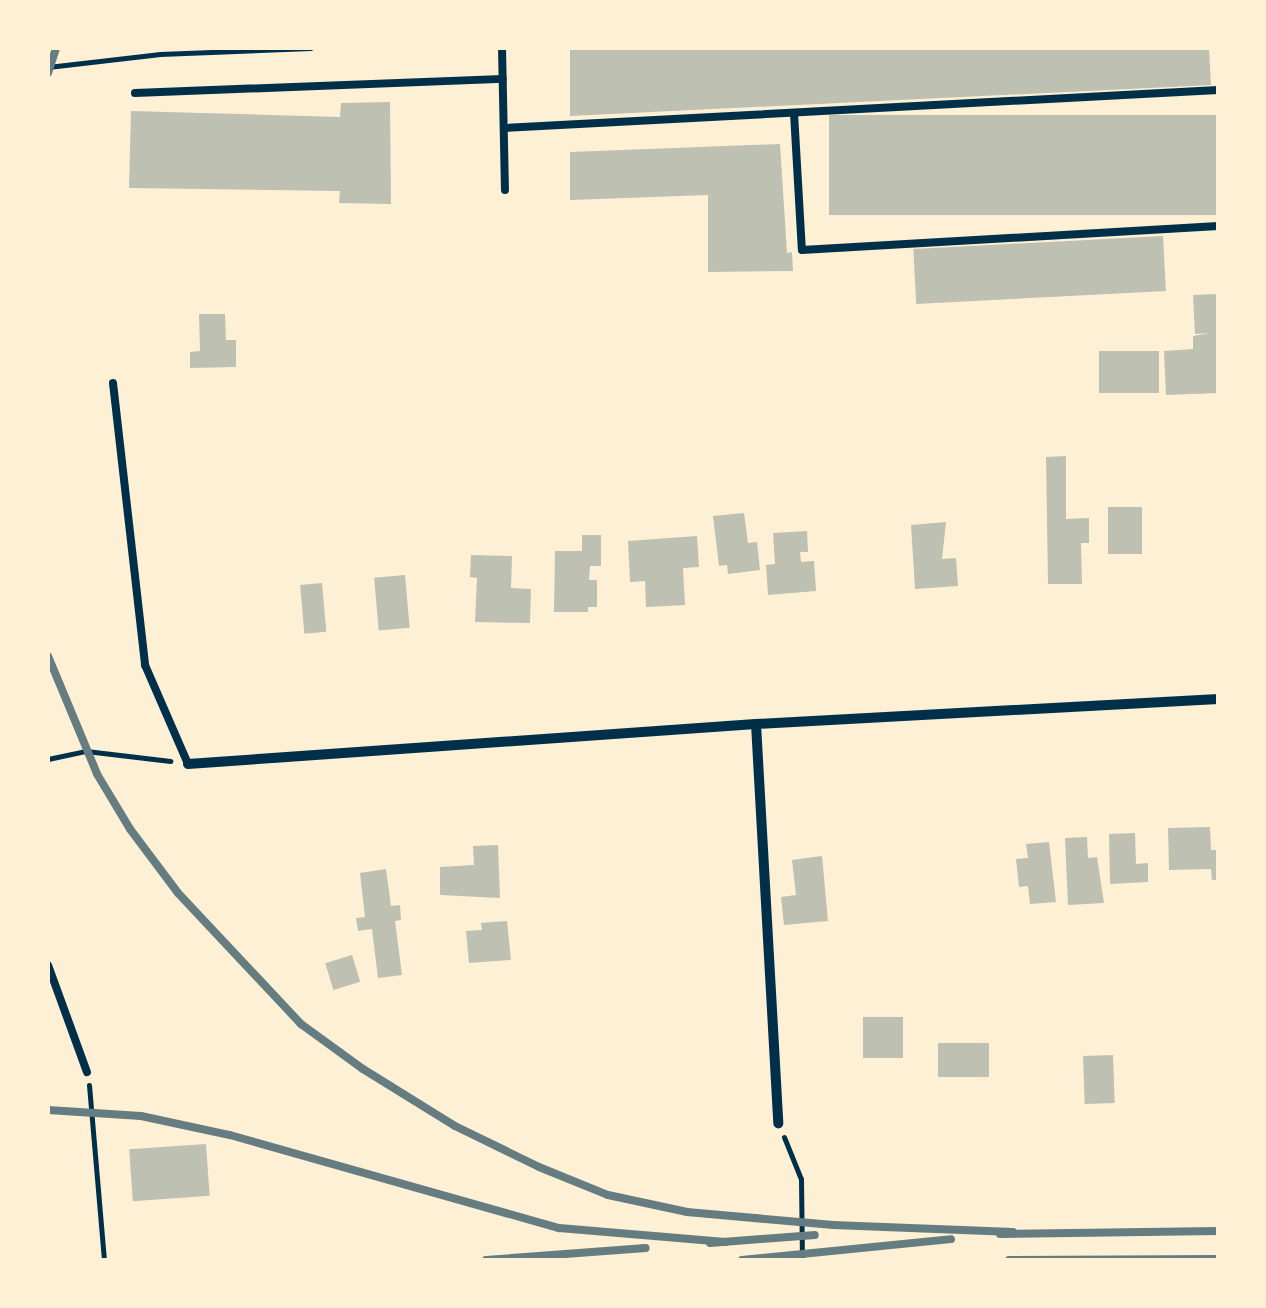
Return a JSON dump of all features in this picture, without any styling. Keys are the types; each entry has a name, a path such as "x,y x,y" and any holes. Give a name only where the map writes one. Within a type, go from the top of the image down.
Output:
{"street":[{"path":"188,764 756,724 1218,698"},
{"path":"756,724 778,1123"}],"lane":[{"path":"502,48 504,190"},
{"path":"135,93 503,79"},
{"path":"504,128 1218,90"},
{"path":"794,112 802,250 1218,226"},
{"path":"113,383 145,666 188,764"},
{"path":"48,966 87,1072"}],"path":[{"path":"48,66 160,54 312,48"},
{"path":"48,759 86,750 188,764"},
{"path":"87,1072 95,1112 104,1260"},
{"path":"778,1123 801,1179 802,1260"}],"building":[{"path":"1209,48 1211,85 570,116 570,50"},
{"path":"390,102 391,204 339,203 340,191 129,188 131,111 340,117 341,103"},
{"path":"829,115 1218,115 1218,215 829,215"},
{"path":"780,144 787,253 792,252 793,271 708,272 708,195 570,200 570,152"},
{"path":"1163,236 1166,291 916,304 913,249"},
{"path":"1218,294 1218,393 1166,395 1164,351 1193,349 1193,336 1210,333 1195,334 1193,295"},
{"path":"199,314 225,314 226,340 236,340 236,367 190,368 190,352 200,351"},
{"path":"1099,351 1159,351 1159,393 1099,393"},
{"path":"1066,456 1066,519 1089,518 1089,543 1081,543 1082,584 1048,584 1046,457"},
{"path":"1108,507 1142,507 1142,554 1108,554"},
{"path":"744,513 748,543 757,542 760,570 728,574 727,565 719,566 713,516"},
{"path":"946,522 942,559 956,558 958,586 915,589 911,525"},
{"path":"807,531 808,552 800,552 801,562 814,561 816,591 768,595 766,565 775,564 773,533"},
{"path":"582,535 601,535 601,566 590,566 589,580 597,580 597,607 588,607 588,612 554,612 555,551 582,551"},
{"path":"697,536 699,567 683,568 685,605 646,607 645,581 630,582 628,541"},
{"path":"471,555 512,556 511,588 531,589 530,623 475,622 477,578 470,577"},
{"path":"405,575 410,628 379,631 374,578"},
{"path":"322,583 326,632 304,634 300,585"},
{"path":"1210,827 1211,850 1218,850 1218,880 1212,880 1211,869 1169,870 1168,828"},
{"path":"1135,833 1136,864 1148,863 1148,882 1110,884 1109,834"},
{"path":"1087,837 1088,858 1097,857 1104,903 1068,905 1065,838"},
{"path":"1049,842 1056,902 1030,904 1028,886 1019,887 1016,859 1028,858 1026,844"},
{"path":"498,845 500,898 440,895 440,867 474,865 473,846"},
{"path":"822,856 828,921 784,925 781,897 796,895 792,860"},
{"path":"386,869 391,906 400,905 401,920 395,921 402,975 378,978 372,929 358,931 356,918 365,917 360,873"},
{"path":"507,921 511,960 469,963 466,931 482,930 481,923"},
{"path":"352,955 360,982 333,990 325,963"},
{"path":"863,1017 903,1017 903,1058 863,1058"},
{"path":"938,1043 989,1043 989,1077 938,1077"},
{"path":"1113,1055 1115,1103 1085,1104 1083,1056"},
{"path":"206,1144 210,1196 133,1201 129,1149"}],"railway":[{"path":"48,73 56,48"},
{"path":"48,656 97,774 130,829 178,893 301,1024 363,1069 455,1126 608,1195 687,1212 833,1225 1013,1232"},
{"path":"48,1110 141,1116 230,1135 559,1228 725,1242"},
{"path":"1000,1234 1218,1231"},
{"path":"710,1243 815,1235"},
{"path":"742,1260 951,1239"},
{"path":"486,1260 646,1248"},
{"path":"1009,1260 1218,1259"}]}
